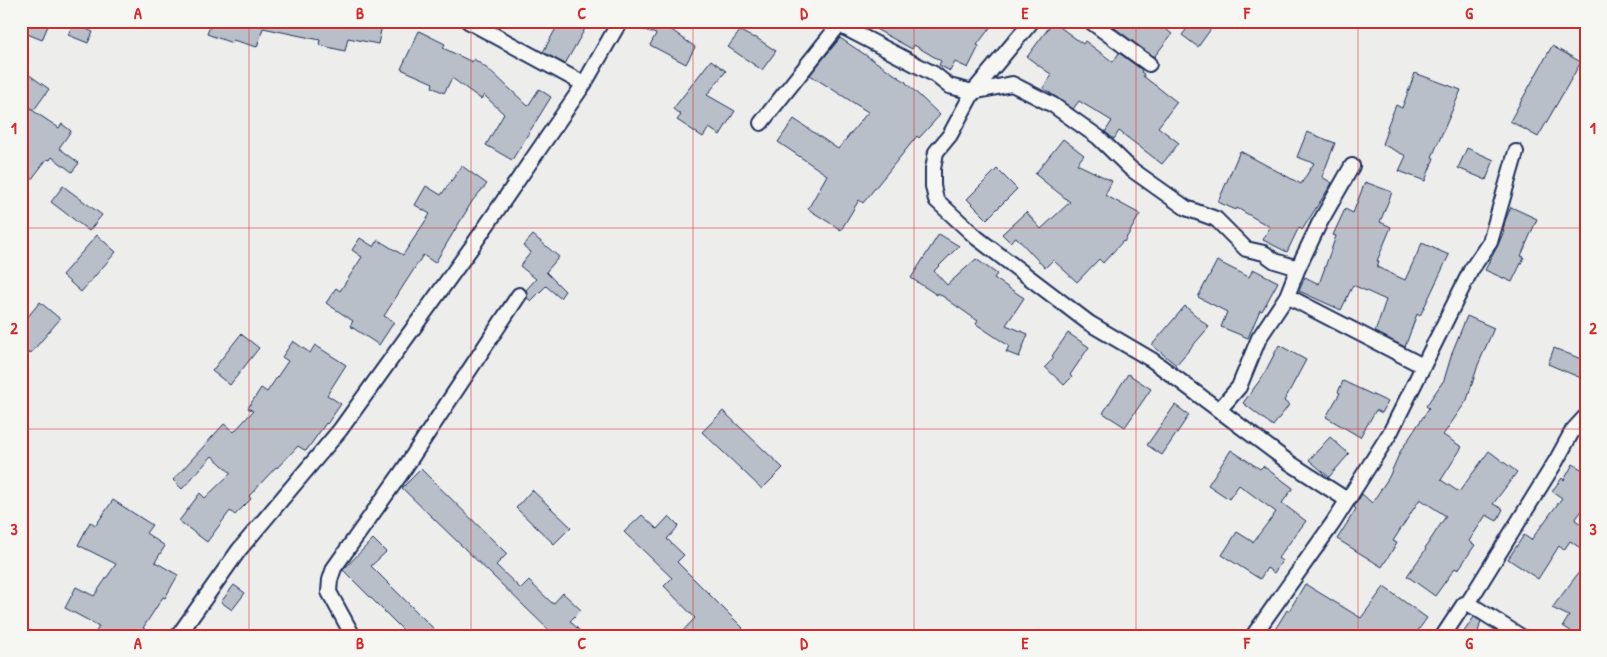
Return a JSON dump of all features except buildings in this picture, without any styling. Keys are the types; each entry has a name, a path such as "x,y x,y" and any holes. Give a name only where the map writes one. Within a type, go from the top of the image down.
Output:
{"street":[{"path":"468,21 584,84"},
{"path":"178,636 239,550 340,430 465,256 584,84 620,21"},
{"path":"1032,21 974,92 950,135 936,152 932,169 936,200 977,238 1090,323 1152,360 1287,461 1347,500"},
{"path":"1090,21 1149,64"},
{"path":"761,123 838,22 934,74 949,86 974,92 1012,84 1053,105 1098,137 1131,169 1186,208 1216,219 1246,249 1264,253 1275,261 1298,268"},
{"path":"1253,636 1333,523 1390,433 1470,270 1490,242 1516,152"},
{"path":"1220,410 1238,387 1259,338 1287,296 1319,224 1352,166"},
{"path":"353,636 329,592 334,568 402,472 519,295"},
{"path":"1287,296 1424,366"},
{"path":"1443,636 1464,604 1468,603 1556,461 1573,430 1586,416"},
{"path":"1468,603 1520,636"}]}
